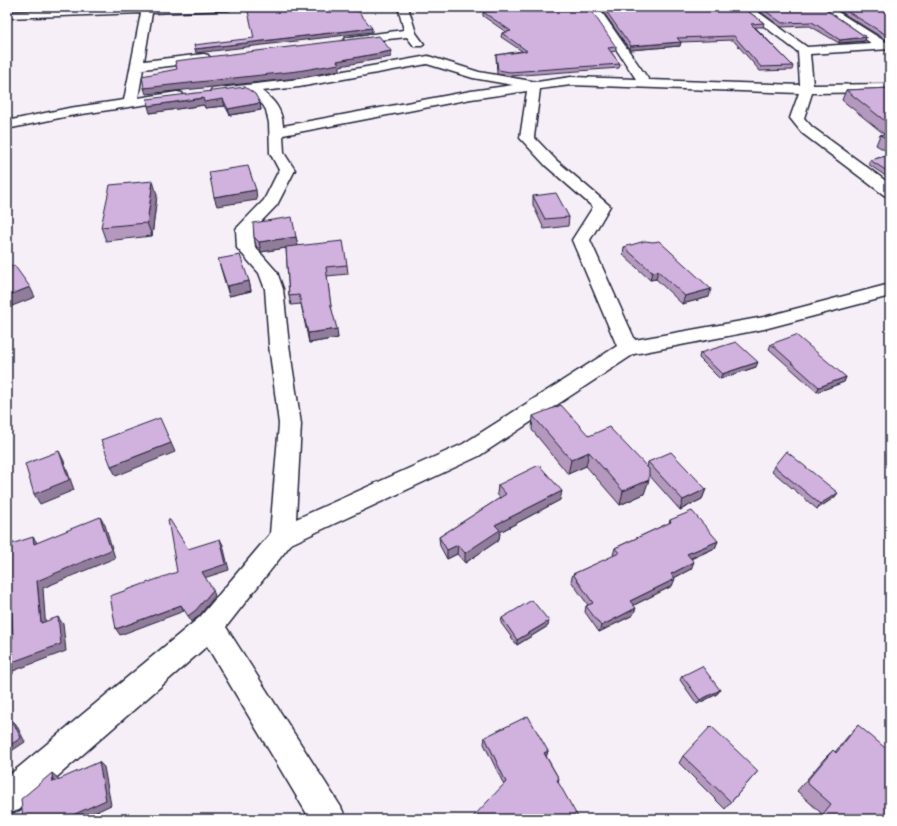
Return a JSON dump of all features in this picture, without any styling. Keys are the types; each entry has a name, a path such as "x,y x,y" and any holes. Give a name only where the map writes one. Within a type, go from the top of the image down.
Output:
{"street":[{"path":"7,15 229,7"},
{"path":"402,7 410,33 428,60"},
{"path":"593,7 645,83"},
{"path":"744,7 804,51 886,45"},
{"path":"823,7 886,45"},
{"path":"130,103 147,11"},
{"path":"340,42 410,33"},
{"path":"804,51 807,89 798,118 807,130 890,192"},
{"path":"137,66 215,57"},
{"path":"204,93 299,83 428,60 477,75 534,85"},
{"path":"276,132 471,95 534,85 572,81 807,89 890,88"},
{"path":"534,85 527,138 551,163 602,206 581,240 628,348"},
{"path":"250,88 269,102 275,114 277,153 287,170 272,202 244,229 246,248 268,272 274,289 279,345 290,424 282,537"},
{"path":"7,124 69,112 188,94"},
{"path":"7,798 210,626 282,537 471,450 628,348 764,323 890,290"},
{"path":"210,626 329,819"}],"building":[{"path":"247,7 352,7 354,11 358,11 372,28 195,49 194,45 254,38"},
{"path":"526,7 589,7 616,47 608,48 620,64 510,72 498,70 496,55 527,51 502,33 511,31 483,12"},
{"path":"603,7 742,7 764,23 751,24 793,66 761,67 734,36 677,38 681,42 631,46"},
{"path":"760,7 822,7 866,37 840,40 812,22 782,23"},
{"path":"840,7 890,7 890,36 888,36"},
{"path":"379,36 391,51 337,61 339,64 298,71 144,88 142,76 177,69 175,61"},
{"path":"245,87 255,94 260,103 228,109 223,99 204,102 203,98 148,106 147,99"},
{"path":"890,88 890,125 846,90"},
{"path":"7,104 10,114 7,115"},
{"path":"890,134 890,140 880,135"},
{"path":"890,155 890,173 870,160"},
{"path":"248,166 256,190 214,197 209,172"},
{"path":"153,181 147,223 101,227 110,185"},
{"path":"556,193 569,217 545,219 533,196"},
{"path":"292,217 296,237 259,242 254,237 253,223"},
{"path":"343,241 347,265 326,267 331,306 337,329 308,333 299,295 289,296 286,247"},
{"path":"645,241 659,241 711,289 685,296 658,271 652,272 624,247"},
{"path":"240,255 249,281 227,286 218,259"},
{"path":"14,265 30,287 7,296 7,268"},
{"path":"796,335 846,377 819,387 771,344"},
{"path":"736,342 758,362 722,374 700,353"},
{"path":"561,405 589,436 609,427 649,469 649,480 623,491 589,452 571,460 533,416"},
{"path":"160,418 171,443 111,466 101,440"},
{"path":"59,451 69,480 34,494 25,464"},
{"path":"786,451 838,493 820,504 774,466"},
{"path":"671,452 706,489 683,500 648,462"},
{"path":"539,465 562,491 495,525 500,530 465,553 458,545 447,550 439,537 506,494 498,485"},
{"path":"692,511 718,541 687,554 694,562 671,574 675,579 630,601 636,608 601,626 586,606 593,603 573,574 619,553 615,548 671,522 670,520"},
{"path":"100,517 111,550 37,581 41,623 58,617 61,644 7,664 7,640 13,638 11,591 7,592 7,559 9,558 8,545 33,537 34,544"},
{"path":"168,520 170,520 188,549 220,539 226,564 202,572 213,590 196,610 188,616 181,605 116,629 110,596 177,572"},
{"path":"532,600 549,621 517,640 502,618"},
{"path":"702,666 720,690 700,700 682,676"},
{"path":"528,716 548,751 544,753 559,779 557,780 579,819 471,819 506,782 485,737"},
{"path":"12,720 21,738 7,747 7,723"},
{"path":"858,725 890,752 890,788 885,795 890,799 890,819 819,819 831,804 806,782 833,750 836,753"},
{"path":"711,726 758,771 731,802 683,756"},
{"path":"99,762 106,800 64,819 23,819 21,799 52,773 53,782"},
{"path":"167,814 168,819 157,819"}]}
